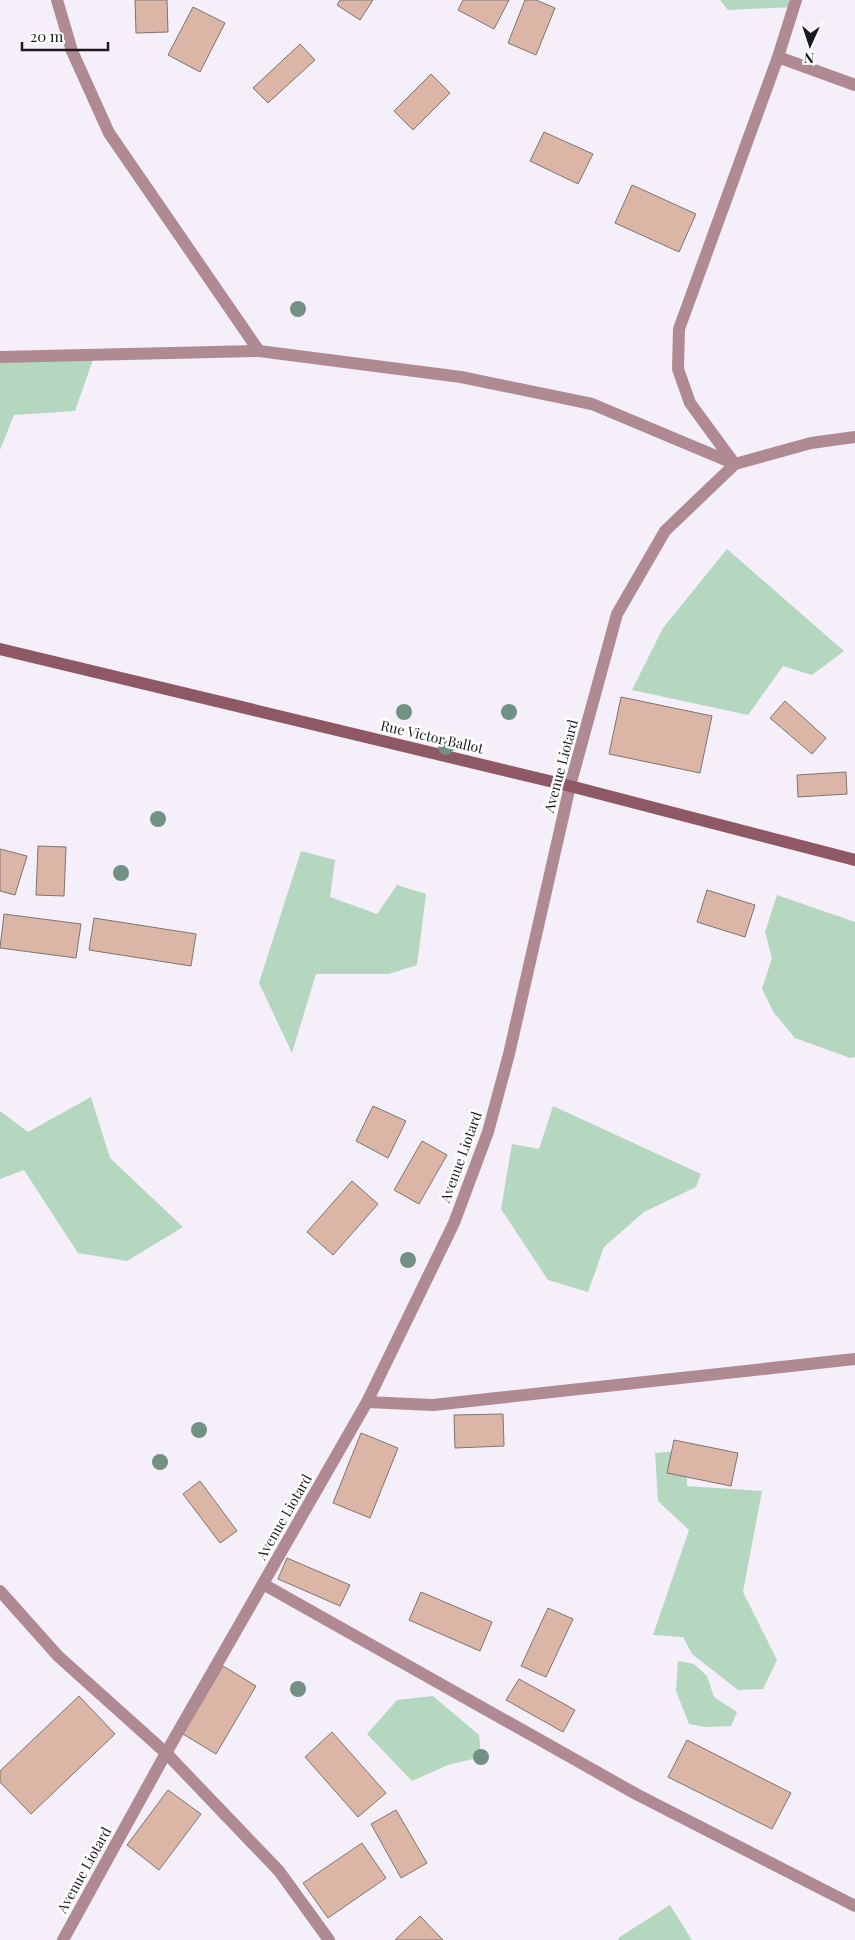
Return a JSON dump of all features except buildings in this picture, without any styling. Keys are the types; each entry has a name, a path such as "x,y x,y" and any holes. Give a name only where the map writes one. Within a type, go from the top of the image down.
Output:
{"main road":[{"name":"Rue Victor Ballot","path":"0,649 570,786 855,860"}],"street":[{"path":"58,0 72,51 109,133 259,351"},
{"path":"735,464 690,403 678,369 679,329 778,57 796,0"},
{"path":"778,57 855,86"},
{"path":"0,357 259,351 460,377 592,404 735,464"},
{"name":"Avenue Liotard","path":"63,1940 166,1753 366,1402 454,1223 488,1132 509,1054 570,786 617,614 665,532 735,464 811,443 855,437"},
{"path":"366,1402 434,1405 855,1358"},
{"path":"263,1584 636,1794 855,1906"},
{"path":"0,1591 58,1656 166,1753 279,1870 329,1940"}],"green space":[{"path":"720,0 796,0 794,7 728,10"},
{"path":"95,354 75,411 14,415 0,450 0,357"},
{"path":"727,549 844,651 812,675 783,666 748,715 632,690 663,628"},
{"path":"301,851 335,860 330,897 377,914 397,885 426,894 417,965 389,974 316,974 292,1053 259,983"},
{"path":"777,895 855,922 855,1057 850,1058 795,1038 774,1013 762,989 772,958 765,932"},
{"path":"91,1097 110,1158 183,1227 127,1261 78,1253 24,1170 0,1179 0,1111 28,1132"},
{"path":"553,1106 701,1174 696,1187 644,1212 604,1247 588,1292 548,1280 501,1209 512,1144 539,1149"},
{"path":"685,1450 687,1486 762,1491 743,1592 777,1660 763,1689 738,1690 692,1654 683,1637 653,1635 689,1530 658,1501 655,1453"},
{"path":"678,1661 694,1664 707,1676 714,1697 737,1712 731,1726 706,1727 689,1724 676,1691"},
{"path":"433,1696 479,1735 481,1757 448,1765 412,1781 367,1734 397,1700"},
{"path":"670,1905 692,1940 619,1940 618,1938"}]}
